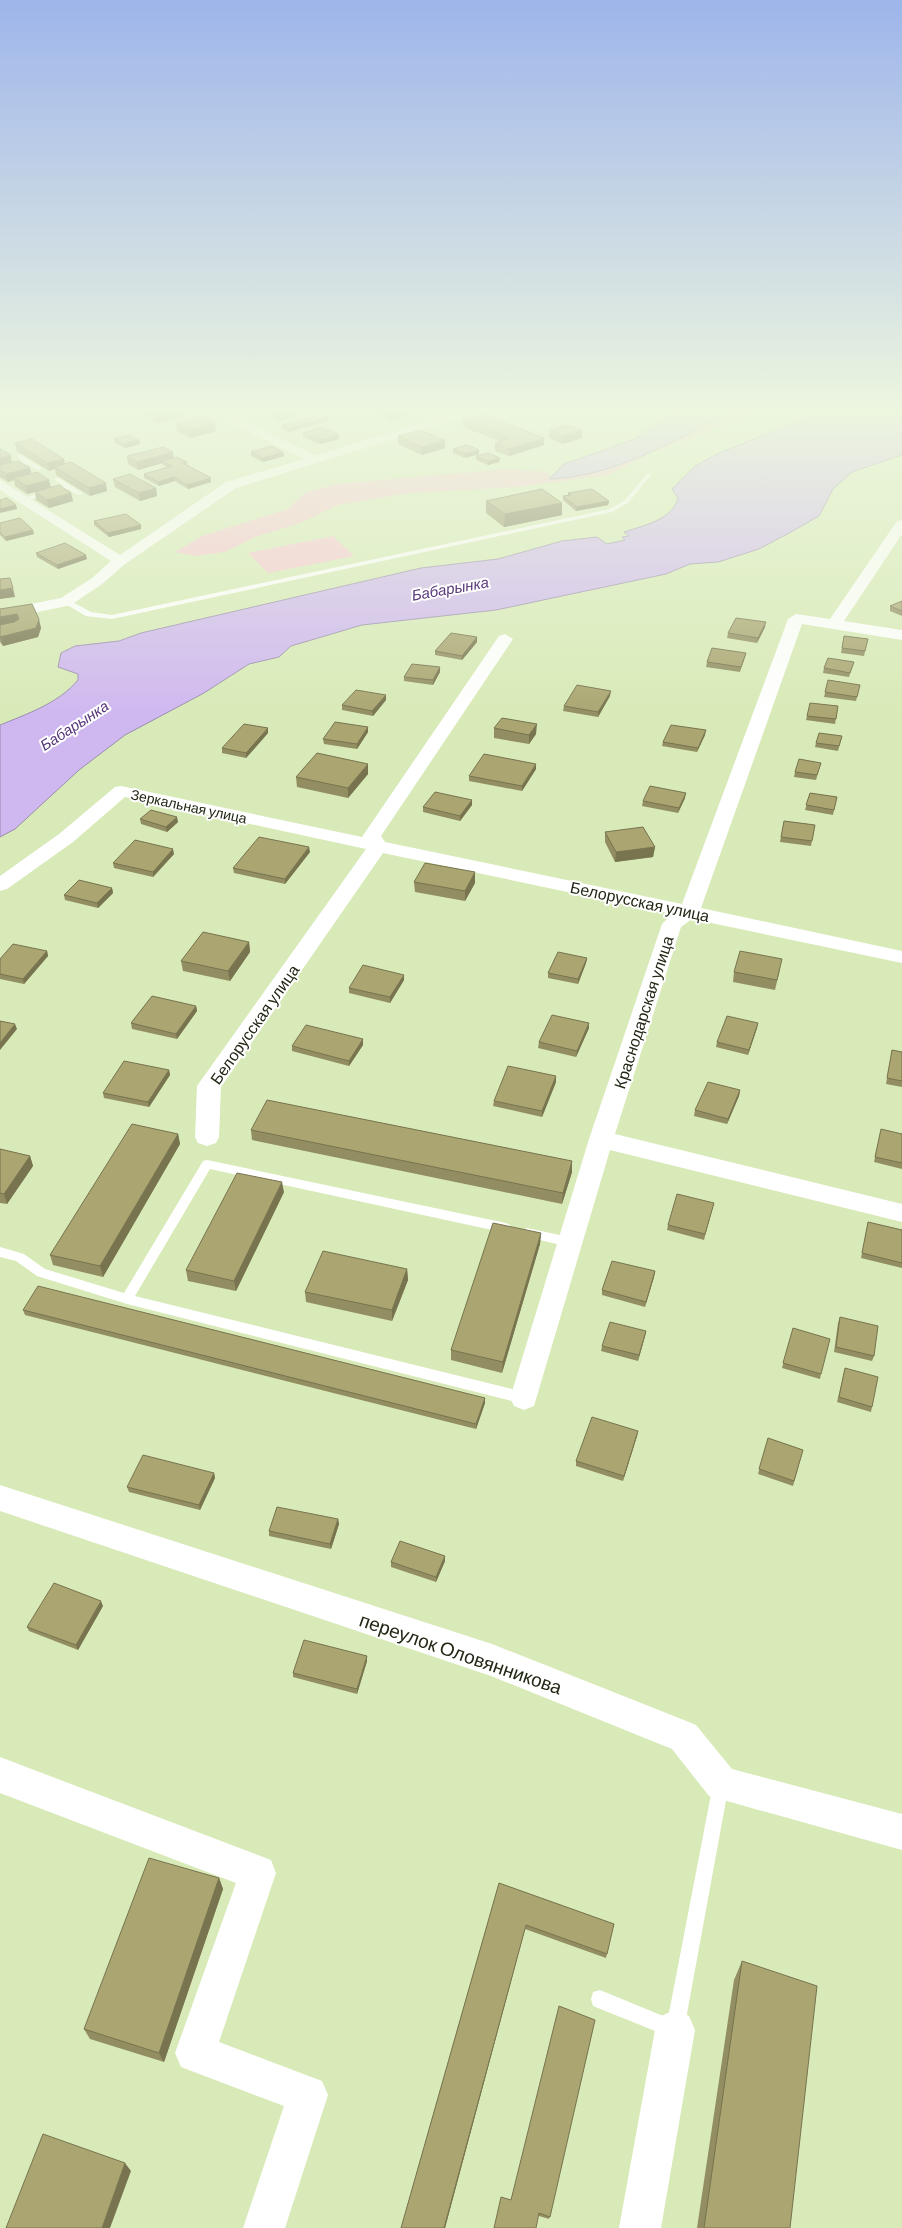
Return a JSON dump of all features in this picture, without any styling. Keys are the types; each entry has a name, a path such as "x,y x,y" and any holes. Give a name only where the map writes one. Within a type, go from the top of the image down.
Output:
{"street":[{"path":"44,512 120,561"},
{"path":"0,615 66,602 97,581 120,561 192,512"},
{"path":"834,624 902,524"},
{"path":"690,911 796,619 902,635"},
{"path":"378,846 371,836 505,639"},
{"name":"Зеркальная улица","path":"0,884 66,838 121,791 378,846"},
{"name":"Белорусская улица","path":"207,1137 209,1086 378,846 902,957"},
{"name":"Краснодарская улица","path":"524,1398 601,1139 672,924 690,911"},
{"path":"601,1139 902,1213"},
{"name":"переулок Оловянникова","path":"0,1498 510,1667 684,1737 721,1784"},
{"path":"0,1775 258,1873 195,2053 308,2095 264,2228"},
{"path":"721,1784 902,1832"},
{"path":"640,2228 675,2030"}],"lane":[{"path":"66,602 89,614 112,617 603,512"},
{"path":"127,1299 207,1164 569,1242"},
{"path":"0,1252 20,1257 40,1273 127,1299 524,1398"},
{"path":"600,1999 675,2030 721,1784"}],"shaded area":[{"path":"279,512 323,512 300,523 255,537 225,552 196,556 175,552 202,536"},
{"path":"333,536 354,556 268,573 248,553"}],"water":[{"name":"Бабарынка","path":"670,512 821,512 819,516 759,549 718,562 690,564 666,574 496,610 362,625 291,646 279,657 249,664 204,693 125,735 79,770 15,829 0,837 0,725 32,712 52,701 62,695 78,680 78,674 58,667 61,653 75,646 119,641 141,633 421,568 498,559 562,541 597,537 607,544 625,540 622,537 629,536 624,532 656,521"}],"building":[{"path":"126,514 141,525 108,533 94,521"},
{"path":"20,518 33,530 5,537 0,532 0,523"},
{"path":"65,543 86,555 57,565 36,553"},
{"path":"10,578 13,588 0,590 0,579"},
{"path":"902,601 902,611 890,606"},
{"path":"32,604 39,619 36,628 0,637 0,625 19,619 17,614 0,617 0,609"},
{"path":"736,618 766,622 758,638 728,633"},
{"path":"451,633 477,637 462,656 435,651"},
{"path":"844,636 868,639 865,651 842,648"},
{"path":"712,648 746,653 741,667 707,662"},
{"path":"828,658 854,662 850,673 824,668"},
{"path":"412,664 440,667 433,680 404,677"},
{"path":"828,680 860,685 857,697 825,692"},
{"path":"577,685 611,691 598,712 564,706"},
{"path":"356,690 386,695 372,711 342,705"},
{"path":"810,703 838,706 836,719 807,716"},
{"path":"502,718 537,724 529,735 494,728"},
{"path":"335,722 368,727 357,744 323,739"},
{"path":"244,724 268,728 246,753 222,748"},
{"path":"671,725 706,730 698,748 663,742"},
{"path":"819,733 842,736 839,746 816,743"},
{"path":"317,753 368,764 348,788 296,777"},
{"path":"484,754 536,764 522,786 469,776"},
{"path":"799,759 821,763 817,775 795,772"},
{"path":"650,786 686,793 679,808 643,801"},
{"path":"435,792 472,800 460,816 423,807"},
{"path":"810,793 837,797 834,810 806,805"},
{"path":"151,810 177,817 166,827 140,819"},
{"path":"784,821 815,825 812,841 781,837"},
{"path":"643,827 655,847 616,852 605,832"},
{"path":"259,837 309,847 285,879 233,868"},
{"path":"135,840 173,849 153,872 113,863"},
{"path":"425,863 475,872 465,891 414,882"},
{"path":"79,880 112,888 97,903 64,895"},
{"path":"203,932 249,942 228,971 181,961"},
{"path":"13,944 47,951 23,979 0,974 0,959"},
{"path":"740,951 782,959 777,980 734,972"},
{"path":"558,952 587,958 578,979 548,973"},
{"path":"363,965 404,975 390,997 349,988"},
{"path":"152,996 196,1006 176,1034 131,1023"},
{"path":"552,1015 589,1023 577,1051 539,1042"},
{"path":"727,1016 758,1023 749,1050 717,1042"},
{"path":"0,1021 15,1024 0,1043"},
{"path":"306,1025 363,1039 349,1061 292,1046"},
{"path":"892,1050 902,1052 902,1081 887,1078"},
{"path":"124,1061 169,1070 148,1102 103,1093"},
{"path":"508,1066 556,1076 542,1111 494,1101"},
{"path":"708,1082 740,1090 728,1119 695,1110"},
{"path":"267,1100 572,1161 563,1193 251,1130"},
{"path":"132,1124 178,1134 100,1266 50,1255"},
{"path":"881,1129 902,1134 902,1163 875,1157"},
{"path":"0,1149 30,1156 4,1194 0,1193"},
{"path":"237,1173 282,1182 234,1281 186,1270"},
{"path":"677,1194 714,1203 705,1234 668,1225"},
{"path":"868,1222 902,1230 902,1263 862,1253"},
{"path":"493,1223 541,1233 503,1362 451,1350"},
{"path":"323,1251 407,1269 392,1310 305,1292"},
{"path":"612,1261 655,1271 646,1302 602,1290"},
{"path":"38,1286 485,1398 476,1424 23,1310"},
{"path":"840,1317 878,1326 874,1356 836,1347"},
{"path":"610,1322 646,1331 639,1355 602,1346"},
{"path":"793,1328 830,1339 821,1374 783,1363"},
{"path":"845,1368 878,1377 872,1407 839,1397"},
{"path":"592,1417 638,1431 624,1476 576,1461"},
{"path":"768,1438 803,1450 794,1481 759,1469"},
{"path":"143,1455 214,1473 199,1505 127,1487"},
{"path":"277,1507 338,1519 330,1544 269,1531"},
{"path":"400,1541 445,1556 436,1577 391,1562"},
{"path":"54,1583 101,1601 76,1645 27,1627"},
{"path":"304,1640 367,1656 357,1689 293,1673"},
{"path":"149,1858 219,1878 159,2053 84,2029"},
{"path":"499,1883 614,1924 607,1954 526,1925 444,2228 401,2228"},
{"path":"742,1961 817,1986 790,2228 704,2228"},
{"path":"559,2006 595,2020 550,2217 539,2213 536,2228 494,2228 501,2197 511,2200"},
{"path":"43,2134 125,2163 102,2228 6,2228"}]}
